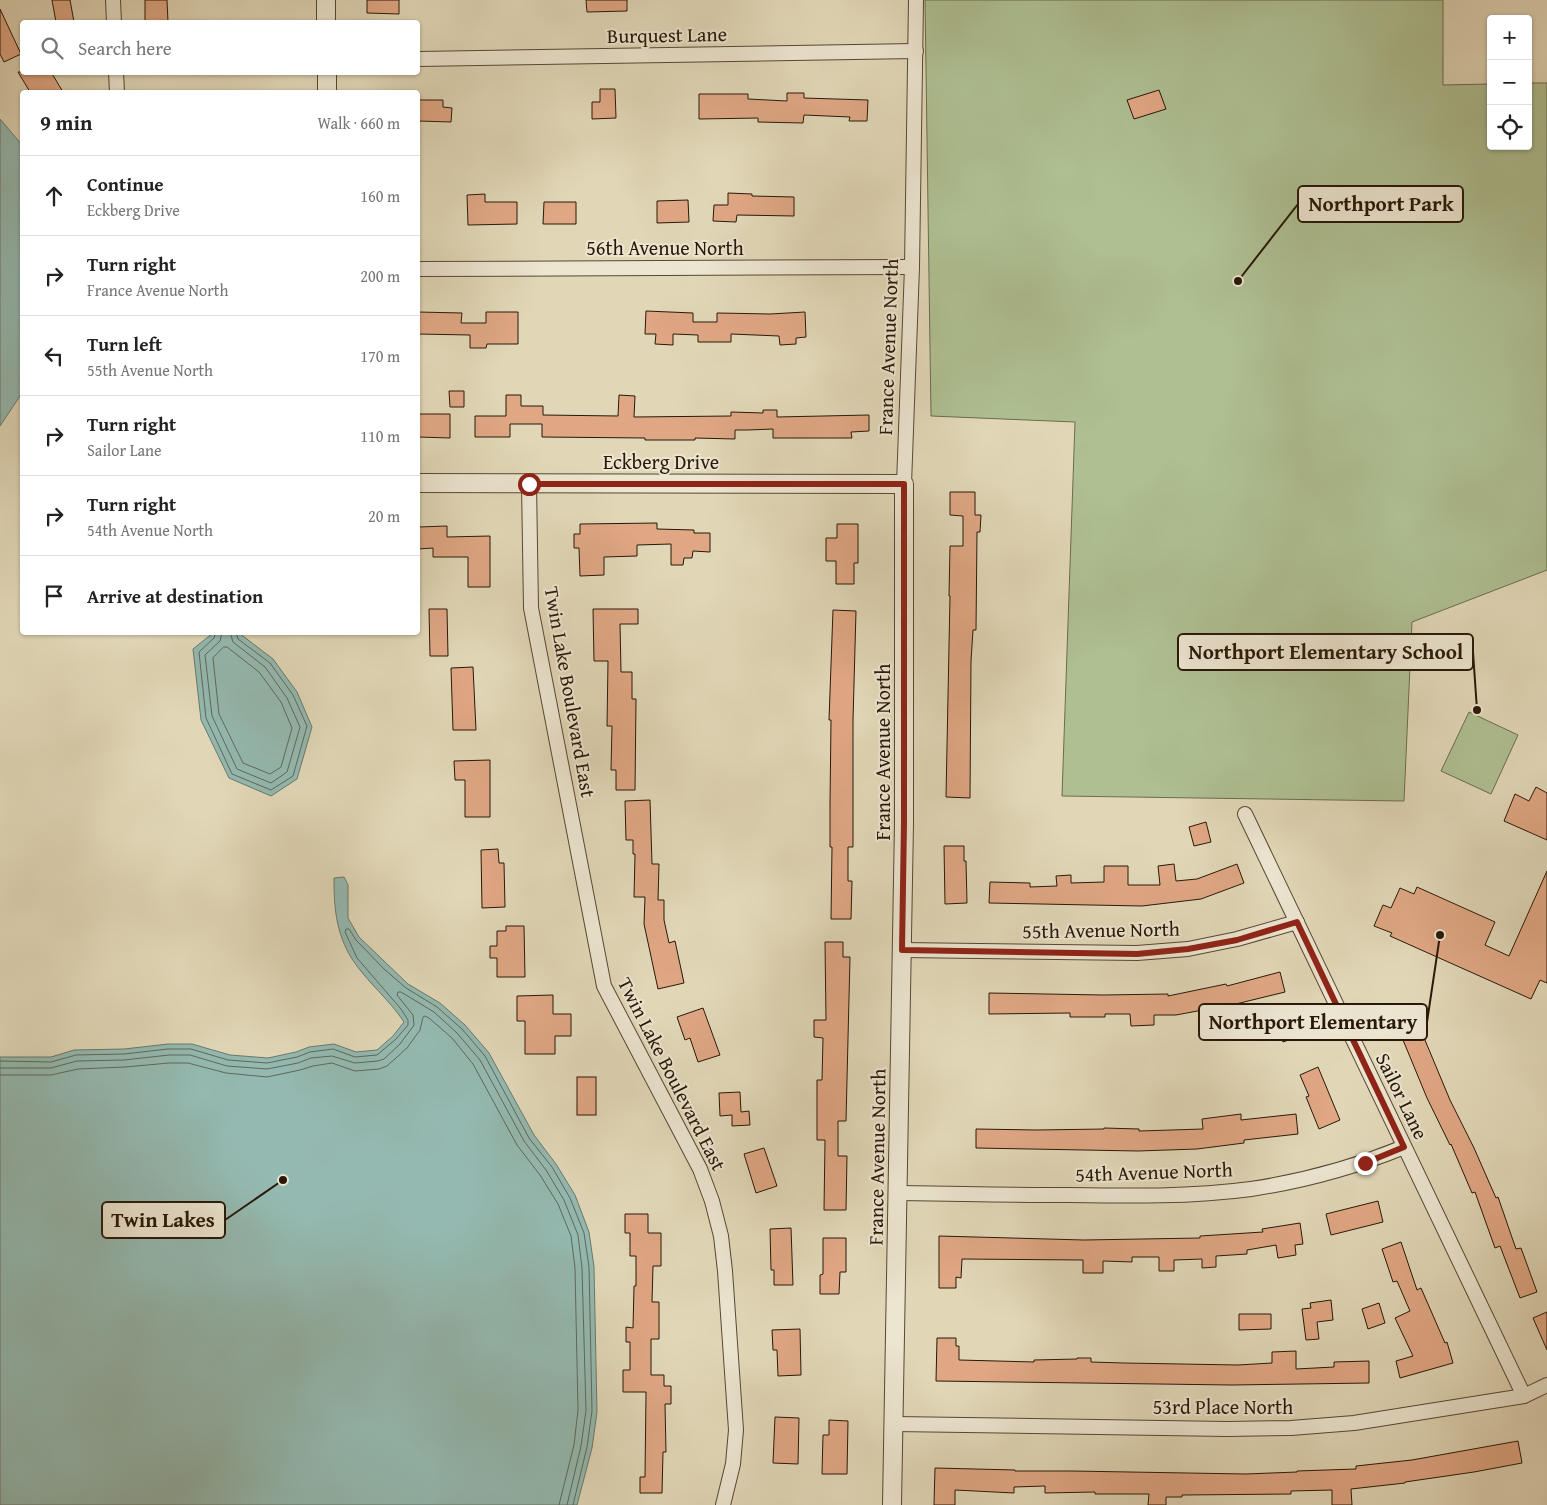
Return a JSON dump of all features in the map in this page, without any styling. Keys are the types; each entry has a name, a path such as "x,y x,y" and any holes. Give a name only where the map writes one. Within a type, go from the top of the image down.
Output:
{"street":[{"path":"113,0 114,20"},
{"path":"326,0 326,20"},
{"name":"France Avenue North","path":"892,1505 904,823 904,484 912,266 916,0"},
{"name":"Burquest Lane","path":"420,59 916,51"},
{"path":"116,75 117,90"},
{"path":"327,75 327,90"},
{"name":"56th Avenue North","path":"420,269 912,266"},
{"name":"Eckberg Drive","path":"420,483 904,484"},
{"name":"Twin Lake Boulevard East","path":"529,484 531,608 604,986 700,1169 712,1202 720,1236 725,1271 736,1430 733,1464 723,1505"},
{"name":"Sailor Lane","path":"1245,814 1524,1396"},
{"name":"55th Avenue North","path":"902,950 1137,954 1188,949 1237,940 1297,922"},
{"name":"54th Avenue North","path":"898,1193 1192,1195 1251,1189 1309,1178 1365,1163 1404,1147"},
{"name":"53rd Place North","path":"894,1424 1227,1429 1290,1428 1354,1423 1524,1396 1547,1385"}],"green space":[{"path":"925,0 1443,0 1443,85 1487,84 1487,150 1532,150 1532,83 1547,83 1547,570 1412,622 1404,801 1062,796 1075,422 931,416"},
{"path":"1469,712 1518,735 1491,794 1441,771"}],"water":[{"path":"0,119 20,143 20,396 0,426"},
{"path":"210,635 242,635 273,659 297,692 312,727 297,779 271,796 229,778 201,720 193,649"},
{"path":"344,877 348,885 348,918 359,937 408,984 440,1003 465,1025 489,1053 534,1135 556,1164 575,1195 589,1232 594,1267 597,1412 592,1448 577,1505 0,1505 0,1057 51,1057 74,1050 124,1049 168,1044 192,1044 230,1055 268,1058 309,1047 334,1044 356,1052 377,1050 393,1036 404,1022 358,967 342,940 335,910 334,878"}],"building":[{"path":"52,0 70,0 74,20 56,20"},
{"path":"145,0 167,0 168,20 145,20"},
{"path":"367,0 399,0 399,14 367,13"},
{"path":"586,0 627,0 627,11 587,12"},
{"path":"0,9 20,54 4,62 0,54"},
{"path":"18,72 20,72 20,75 53,75 62,90 29,90"},
{"path":"600,89 615,89 616,118 592,119 592,102 600,102"},
{"path":"1159,90 1166,109 1134,119 1127,100"},
{"path":"787,93 804,93 804,98 868,100 867,121 849,121 850,117 804,115 803,123 758,122 758,118 699,119 699,94 748,94 748,99 787,101"},
{"path":"420,100 443,100 443,107 452,108 451,122 420,121"},
{"path":"728,193 752,194 752,196 794,197 794,216 737,215 736,222 713,221 714,205 728,205"},
{"path":"485,194 485,202 517,202 517,224 468,225 467,195"},
{"path":"688,200 689,222 657,223 657,201"},
{"path":"544,202 576,202 576,224 543,224"},
{"path":"646,311 693,313 693,322 717,322 717,313 770,314 805,312 806,337 796,338 796,344 780,345 779,336 731,334 731,342 698,342 698,335 673,334 673,345 655,344 656,334 645,334"},
{"path":"420,312 462,313 461,323 486,323 486,312 518,312 518,344 487,344 486,348 470,348 470,335 420,334"},
{"path":"449,391 464,391 464,407 450,407"},
{"path":"506,395 521,395 521,406 543,406 543,415 618,416 619,395 635,396 634,417 731,416 731,412 763,413 763,410 777,410 777,417 869,415 869,431 851,432 852,438 773,438 773,429 735,430 735,439 645,440 645,438 542,437 542,424 510,424 510,437 475,437 475,416 506,416"},
{"path":"420,414 450,414 450,438 420,437"},
{"path":"950,492 975,492 975,515 981,515 980,532 977,532 976,630 973,630 971,661 970,798 946,797 950,546 963,546 963,516 950,515"},
{"path":"657,523 657,529 694,530 694,533 710,533 710,552 693,551 692,558 684,558 683,565 671,565 671,544 637,545 637,556 604,557 604,575 580,576 579,548 574,548 574,534 580,534 580,524"},
{"path":"837,524 858,524 858,563 854,563 854,584 836,584 836,561 826,561 826,538 837,538"},
{"path":"447,526 447,537 490,536 490,587 468,587 468,557 433,557 433,548 420,549 420,527"},
{"path":"429,609 447,609 448,656 430,656"},
{"path":"593,609 638,609 638,624 620,624 621,672 632,672 632,699 636,699 635,790 616,790 616,770 611,770 612,726 607,726 608,661 594,661"},
{"path":"833,610 856,611 853,720 853,847 848,847 848,881 852,881 851,919 831,919 831,720 829,720"},
{"path":"473,667 476,730 453,730 451,668"},
{"path":"490,760 490,817 465,817 465,780 455,780 454,761"},
{"path":"1536,787 1547,793 1547,840 1504,821 1515,794 1529,801"},
{"path":"650,800 652,864 659,864 658,900 664,900 664,920 669,943 675,941 684,983 658,989 644,924 645,897 634,897 635,854 633,854 633,840 626,840 625,801"},
{"path":"1206,822 1211,842 1194,846 1189,827"},
{"path":"944,846 964,846 967,903 945,904"},
{"path":"498,849 499,863 504,863 505,907 482,908 481,850"},
{"path":"1174,864 1176,881 1197,879 1237,864 1244,883 1201,899 1142,906 989,903 990,882 1030,883 1030,887 1057,886 1056,876 1071,875 1071,883 1104,882 1104,866 1128,866 1128,885 1160,885 1158,866"},
{"path":"1547,871 1547,983 1540,980 1531,999 1390,936 1392,933 1374,926 1383,905 1391,908 1400,888 1414,894 1417,887 1495,922 1485,945 1509,956"},
{"path":"506,926 524,926 525,977 497,977 497,958 490,958 490,946 497,946 497,931 506,931"},
{"path":"825,942 843,942 843,957 850,957 846,1121 838,1121 838,1156 847,1156 846,1210 824,1210 825,1140 817,1140 817,1080 822,1080 823,1038 814,1037 814,1020 826,1020"},
{"path":"1280,972 1285,992 1176,1015 1154,1015 1154,1025 1131,1026 1130,1014 1105,1014 1105,1017 1070,1017 1070,1013 989,1014 989,993 1168,994 1168,996 1226,984 1227,986"},
{"path":"553,995 553,1014 571,1014 571,1036 555,1036 555,1054 525,1054 525,1021 517,1021 517,996"},
{"path":"703,1008 720,1055 698,1062 690,1038 685,1040 677,1017"},
{"path":"1298,1015 1305,1034 1283,1042 1276,1022"},
{"path":"1422,1033 1450,1100 1496,1198 1498,1197 1516,1249 1521,1248 1537,1292 1520,1298 1500,1246 1495,1248 1475,1192 1472,1193 1451,1144 1427,1098 1403,1040"},
{"path":"1318,1067 1340,1120 1319,1129 1306,1097 1309,1096 1300,1075"},
{"path":"577,1077 596,1077 596,1115 577,1115"},
{"path":"740,1092 741,1112 749,1111 750,1125 732,1126 732,1115 720,1116 719,1093"},
{"path":"1241,1114 1241,1120 1296,1114 1298,1134 1244,1140 1244,1143 1197,1149 1138,1151 976,1148 976,1129 1104,1128 1139,1129 1139,1131 1203,1129 1202,1119"},
{"path":"764,1148 777,1186 756,1193 744,1154"},
{"path":"1378,1201 1383,1222 1331,1235 1326,1214"},
{"path":"625,1214 648,1214 648,1233 661,1233 661,1266 653,1266 652,1302 659,1302 659,1339 651,1339 651,1375 664,1375 664,1386 671,1386 671,1404 665,1404 666,1452 663,1452 662,1493 640,1493 640,1477 645,1477 646,1392 623,1392 623,1370 630,1370 630,1342 626,1342 626,1327 633,1328 634,1286 636,1286 636,1256 630,1256 630,1233 625,1233"},
{"path":"1300,1223 1303,1244 1295,1245 1296,1255 1278,1258 1276,1245 1247,1250 1247,1254 1216,1256 1216,1267 1202,1268 1202,1259 1174,1260 1174,1271 1159,1271 1159,1257 1132,1257 1132,1262 1103,1261 1103,1273 1083,1273 1083,1260 962,1259 961,1278 956,1277 956,1288 939,1288 939,1236 1084,1240 1200,1238 1200,1236 1263,1232 1262,1229"},
{"path":"791,1228 793,1285 774,1285 774,1270 771,1270 770,1229"},
{"path":"823,1238 846,1238 846,1272 840,1272 839,1294 820,1294 820,1275 823,1274"},
{"path":"1401,1242 1417,1290 1421,1288 1445,1343 1447,1342 1453,1363 1400,1378 1396,1361 1413,1356 1395,1318 1410,1311 1397,1281 1393,1282 1382,1249"},
{"path":"1331,1300 1333,1320 1317,1322 1319,1339 1306,1340 1302,1309 1311,1308 1310,1303"},
{"path":"1379,1303 1385,1323 1368,1329 1362,1309"},
{"path":"1547,1312 1547,1350 1533,1318"},
{"path":"1239,1314 1271,1314 1271,1329 1239,1330"},
{"path":"800,1329 801,1375 778,1376 777,1350 773,1350 772,1330"},
{"path":"937,1338 956,1338 956,1346 959,1346 959,1360 1034,1362 1034,1360 1091,1358 1091,1362 1238,1365 1272,1363 1272,1352 1296,1351 1296,1369 1334,1367 1334,1362 1369,1361 1369,1383 1232,1385 936,1381"},
{"path":"775,1417 799,1418 798,1464 773,1463"},
{"path":"829,1420 848,1421 847,1474 822,1474 823,1435 829,1435"},
{"path":"1518,1441 1522,1463 1405,1483 1351,1489 1352,1505 1332,1505 1332,1490 1291,1491 1291,1494 1182,1495 1182,1497 1166,1497 1166,1505 1148,1505 1149,1494 1045,1493 1045,1486 1014,1487 1014,1493 955,1490 955,1505 934,1505 935,1468 1246,1474 1297,1472 1356,1469 1356,1466 1412,1460"}],"place":[{"name":"Northport Park","path":"1238,281"},
{"name":"Northport Elementary School","path":"1477,710"},
{"name":"Northport Elementary","path":"1440,935"},
{"name":"Twin Lakes","path":"283,1180"}],"route":[{"path":"529,484 904,484 902,950 1137,954 1188,949 1237,940 1297,922 1404,1147 1365,1163"}]}
